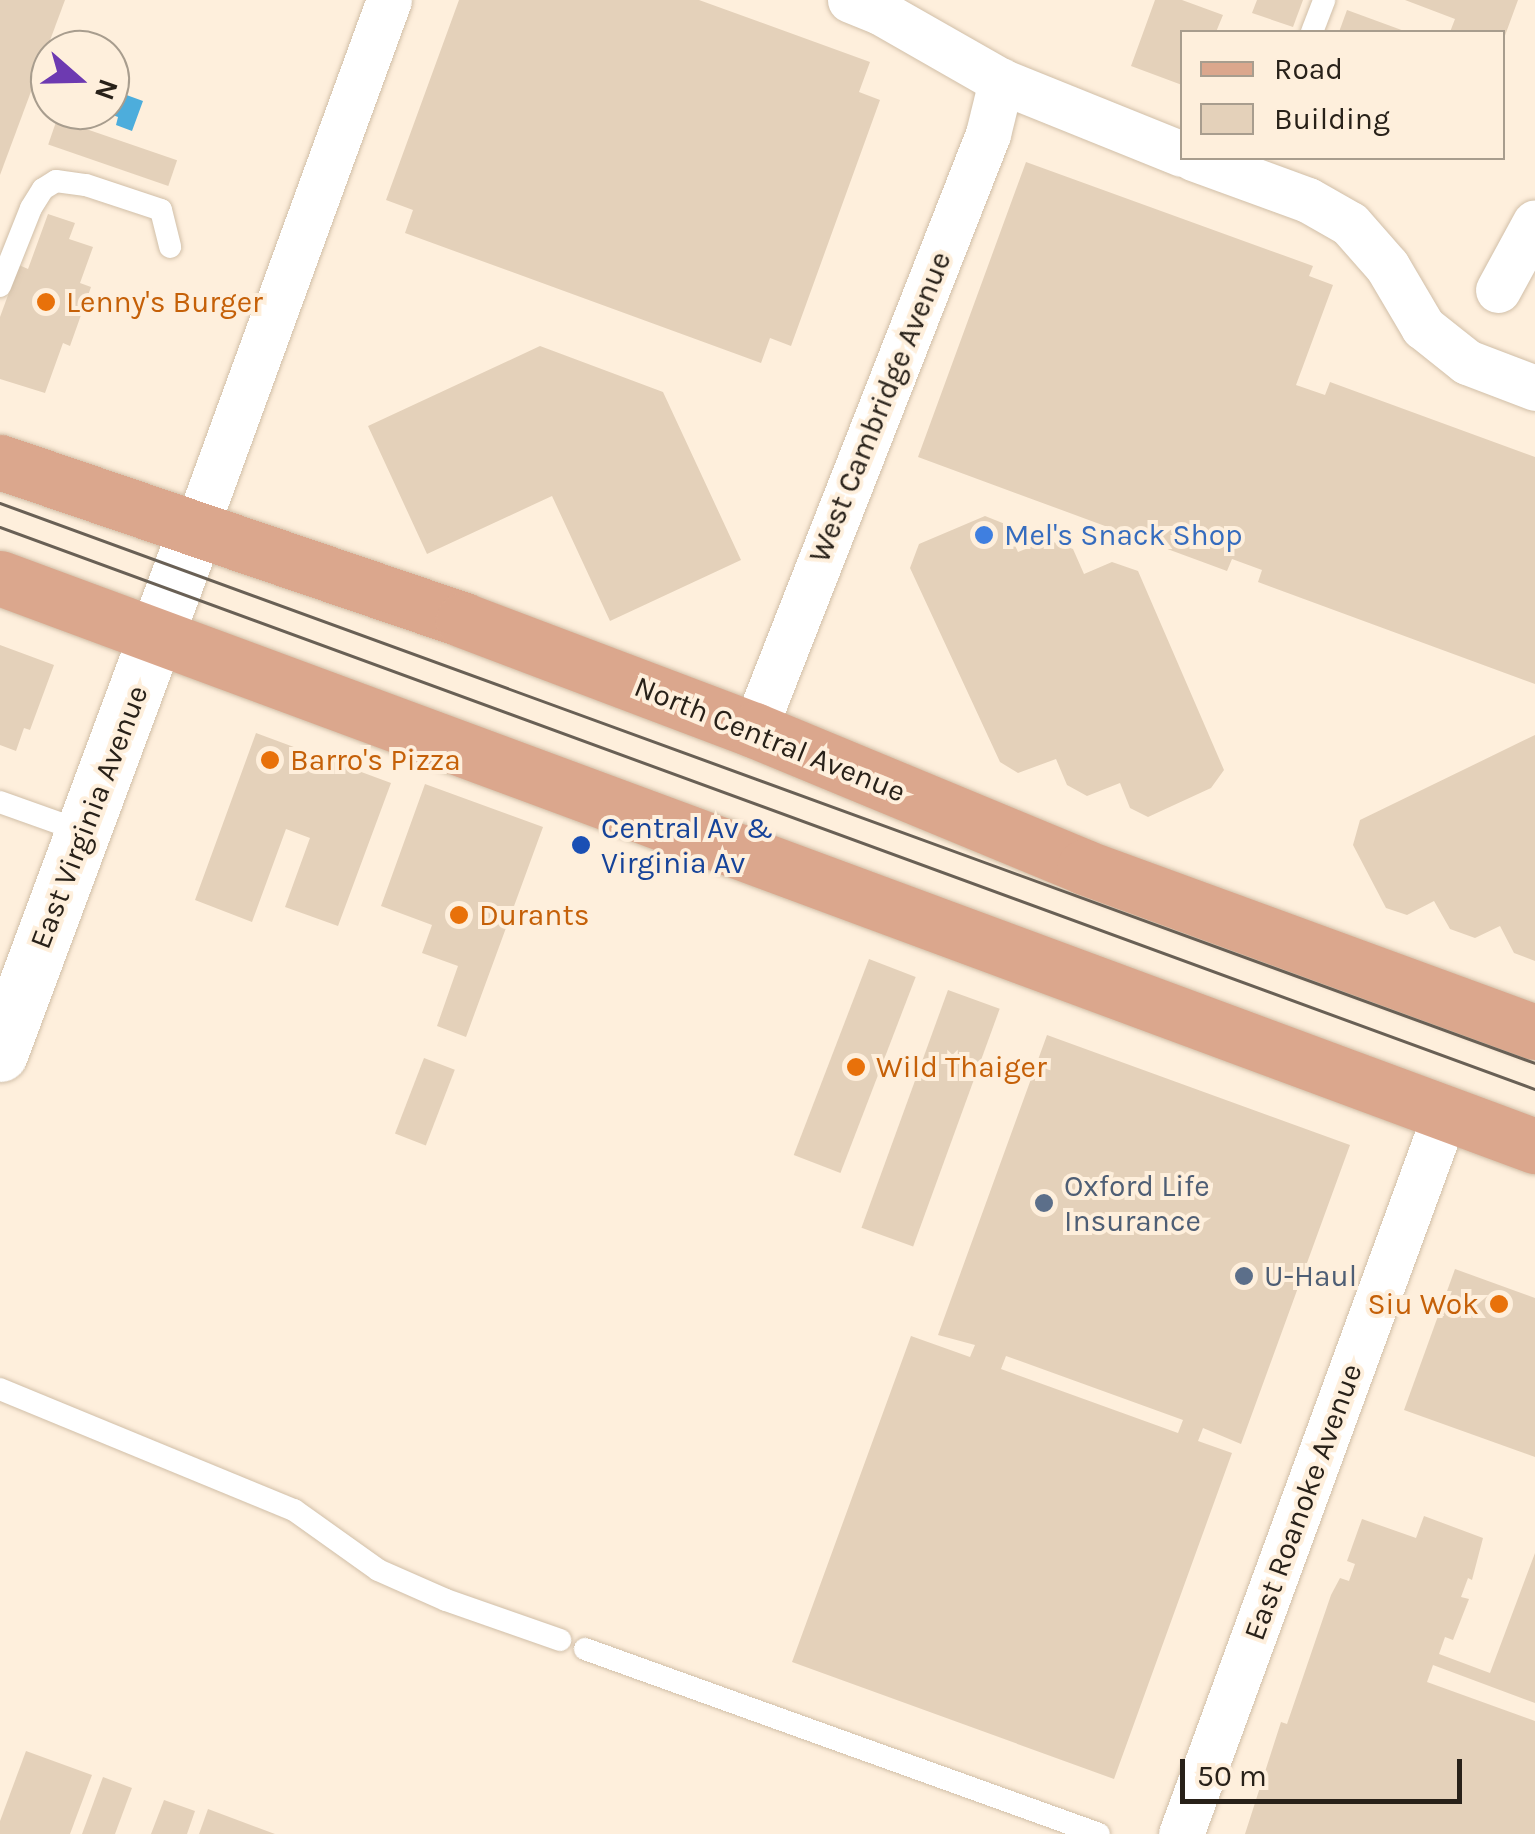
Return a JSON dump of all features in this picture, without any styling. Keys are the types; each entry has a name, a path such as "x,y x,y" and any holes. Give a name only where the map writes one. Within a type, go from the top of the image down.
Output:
{"main road":[{"name":"North Central Avenue","path":"0,462 462,620 754,730 1084,866 1535,1032"},
{"path":"0,578 1535,1146"}],"street":[{"path":"196,528 389,0"},
{"path":"850,0 880,12 1001,82 1180,153"},
{"name":"West Cambridge Avenue","path":"754,730 988,134 1001,82"},
{"path":"1205,160 1259,169 1350,224 1388,266 1423,327 1466,362 1535,388"},
{"path":"1498,290 1535,222"},
{"name":"East Virginia Avenue","path":"0,1054 196,528"},
{"name":"East Roanoke Avenue","path":"1181,1834 1446,1114"}],"lane":[{"path":"1313,30 1324,0"},
{"path":"0,286 31,208 42,189 56,181 86,185 161,210 170,247"},
{"path":"0,802 84,832"},
{"path":"0,1389 294,1510 378,1570 446,1600 560,1640"},
{"path":"585,1649 1100,1834"}],"water":[{"path":"130,96 143,101 129,130"}],"building":[{"path":"0,0 65,0 54,30 30,30 30,94 0,175"},
{"path":"459,0 699,0 870,62 859,92 880,100 791,346 770,338 761,363 405,233 413,210 386,200"},
{"path":"1155,0 1182,0 1223,15 1217,30 1180,30 1180,84 1131,66"},
{"path":"1257,0 1303,0 1293,27 1252,13"},
{"path":"1405,0 1518,0 1505,36 1505,30 1451,30 1455,19"},
{"path":"1347,10 1402,30 1340,30"},
{"path":"53,130 89,130 177,160 168,186 48,145"},
{"path":"1026,162 1313,266 1309,276 1333,285 1296,385 1325,395 1330,382 1535,457 1535,684 1258,582 1262,570 1232,559 1227,571 918,457"},
{"name":"Lenny's Burger","path":"48,214 75,223 69,239 93,247 80,283 91,287 70,346 63,343 45,393 0,379 0,317 19,265 28,269"},
{"path":"540,346 663,392 741,560 610,621 552,496 427,554 368,426"},
{"path":"985,516 1005,524 1018,552 1048,540 1073,549 1084,574 1112,562 1138,571 1224,770 1211,788 1148,817 1130,808 1120,783 1087,796 1067,785 1056,759 1018,773 1000,762 910,568 919,544"},
{"path":"0,645 54,665 30,730 24,728 16,751 0,745"},
{"path":"256,733 391,783 338,926 285,907 310,838 286,829 252,922 195,900"},
{"path":"1535,735 1535,961 1514,953 1500,926 1475,938 1450,929 1434,901 1407,915 1386,908 1353,845 1360,820"},
{"name":"Durants","path":"425,784 543,827 466,1037 437,1026 458,966 422,953 432,925 381,906"},
{"name":"Wild Thaiger","path":"869,959 916,977 840,1173 794,1155"},
{"path":"948,990 1000,1009 913,1247 861,1228"},
{"path":"1047,1035 1350,1145 1241,1444 1203,1428 1198,1441 1232,1453 1114,1779 792,1662 911,1336 970,1357 975,1345 938,1335","holes":["1006,1356 1183,1420 1178,1433 1001,1369"]},
{"path":"424,1058 455,1070 426,1145 395,1134"},
{"path":"1455,1269 1535,1298 1535,1457 1404,1410"},
{"path":"1424,1516 1483,1538 1472,1580 1468,1578 1461,1597 1469,1599 1453,1640 1445,1637 1439,1654 1490,1673 1535,1553 1535,1703 1433,1665 1427,1682 1535,1721 1535,1834 1245,1834 1281,1722 1287,1724 1331,1595 1340,1578 1349,1581 1355,1564 1347,1561 1362,1519 1416,1538"},
{"path":"26,1751 92,1775 70,1834 0,1834 0,1821"},
{"path":"103,1777 132,1788 115,1834 82,1834"},
{"path":"164,1800 195,1811 187,1834 151,1834"},
{"path":"208,1809 275,1834 199,1834"}],"tram line":[{"path":"0,503 1535,1063"},
{"path":"0,527 1535,1089"}],"place":[{"name":"Lenny's Burger","path":"46,302"},
{"name":"Mel's Snack Shop","path":"984,535"},
{"name":"Barro's Pizza","path":"270,760"},
{"name":"Central Av & Virginia Av","path":"581,845"},
{"name":"Durants","path":"459,915"},
{"name":"Wild Thaiger","path":"856,1067"},
{"name":"Oxford Life Insurance","path":"1044,1203"},
{"name":"U-Haul","path":"1244,1276"},
{"name":"Siu Wok","path":"1499,1304"}]}
